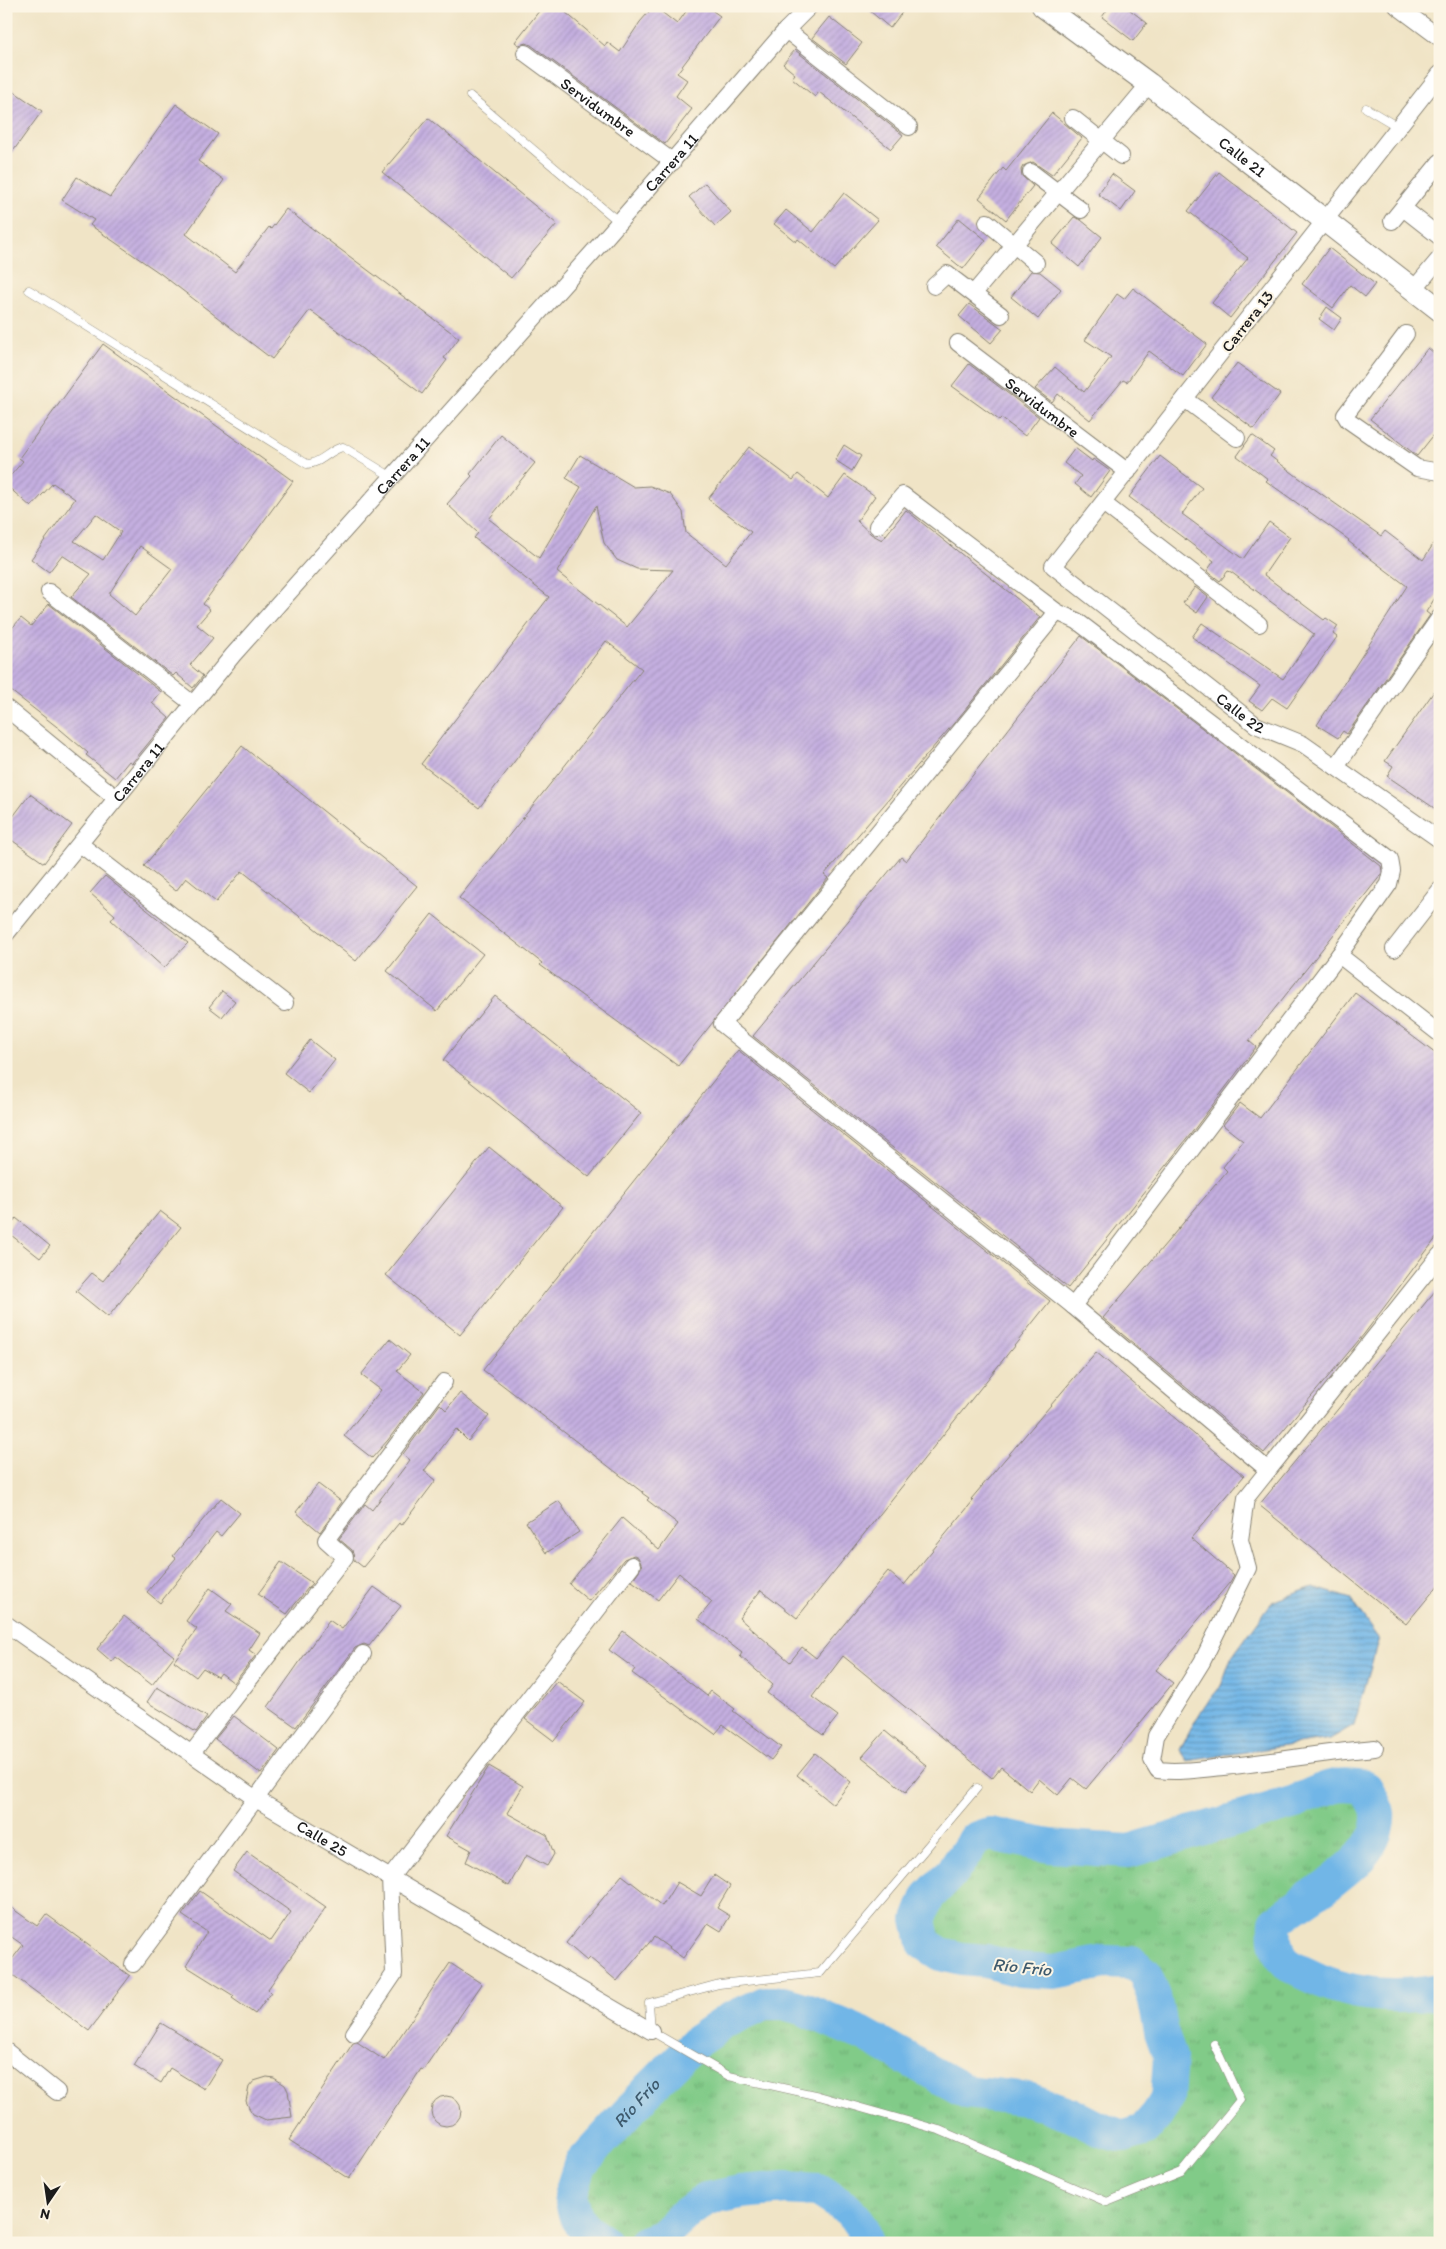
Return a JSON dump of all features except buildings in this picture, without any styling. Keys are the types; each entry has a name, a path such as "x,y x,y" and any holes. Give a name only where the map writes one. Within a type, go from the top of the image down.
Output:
{"street":[{"name":"Carrera 11","path":"6,934 233,655 620,222 786,30 810,6"},
{"name":"Calle 21","path":"1043,6 1149,84 1440,310"},
{"path":"1397,6 1440,38"},
{"path":"786,30 910,127"},
{"name":"Servidumbre","path":"525,53 673,162"},
{"name":"Carrera 13","path":"1053,566 1440,74"},
{"path":"974,294 1149,84"},
{"path":"1073,118 1121,156"},
{"path":"1392,221 1440,162"},
{"path":"1031,172 1081,210"},
{"path":"1403,208 1440,237"},
{"path":"987,222 1036,263"},
{"path":"1414,289 1440,258"},
{"path":"934,286 947,274 1001,315"},
{"path":"1406,334 1344,415 1348,420 1417,468 1439,470"},
{"name":"Servidumbre","path":"958,343 1128,472"},
{"path":"1185,400 1237,438"},
{"path":"877,526 903,495 1057,612 1077,621 1390,859 1392,872 1389,884 1339,954 1073,1306"},
{"path":"1103,503 1259,624"},
{"name":"Calle 22","path":"1053,566 1256,725 1303,744 1440,840"},
{"path":"49,592 193,704"},
{"path":"1057,612 722,1024 1073,1306 1268,1470"},
{"path":"1336,767 1440,618"},
{"path":"6,708 116,798"},
{"path":"80,844 285,1003"},
{"path":"1394,950 1440,890"},
{"path":"1339,954 1440,1034"},
{"path":"1375,1748 1330,1752 1258,1764 1174,1772 1158,1770 1152,1760 1156,1736 1202,1662 1248,1568 1240,1540 1246,1498 1440,1255"},
{"path":"192,1753 345,1557 326,1540 444,1382"},
{"path":"354,2033 394,1974 390,1878 632,1565"},
{"name":"Calle 25","path":"6,1624 256,1798 651,2031"},
{"path":"133,1964 363,1654"},
{"path":"6,2052 57,2092"}],"lane":[{"path":"470,96 620,222"},
{"path":"1366,108 1398,127"},
{"path":"29,290 307,464 313,464 337,448 343,447 392,477"},
{"path":"977,1788 820,1973 719,1984 649,2003 651,2031 729,2076 819,2096 939,2130 1107,2202 1181,2172 1240,2100 1214,2044"}],"green space":[{"path":"1351,1784 1366,1788 1373,1800 1378,1813 1376,1831 1368,1847 1356,1862 1276,1922 1276,1942 1279,1952 1288,1965 1337,1987 1370,1994 1387,1995 1440,1991 1440,2243 866,2243 862,2229 849,2210 818,2190 786,2188 741,2192 706,2199 680,2218 659,2238 644,2243 605,2243 585,2230 577,2219 570,2196 580,2165 650,2088 697,2041 728,2020 765,2003 784,2003 804,2009 863,2034 967,2092 1028,2099 1071,2114 1104,2131 1123,2136 1144,2130 1158,2114 1167,2099 1170,2057 1161,2032 1154,1996 1144,1972 1132,1963 1105,1962 1054,1972 1020,1970 986,1961 962,1959 941,1954 924,1943 919,1920 928,1897 953,1871 975,1839 990,1834 1050,1846 1129,1851 1295,1802 1320,1790"}],"water":[{"path":"1313,1587 1351,1599 1379,1638 1354,1725 1330,1739 1187,1761 1180,1750 1205,1705 1221,1686 1231,1658 1272,1602"}],"waterway":[{"name":"Río Frío","path":"605,2243 585,2230 577,2219 570,2196 580,2165 650,2088 697,2041 728,2020 765,2003 784,2003 804,2009 863,2034 967,2092 1028,2099 1071,2114 1104,2131 1123,2136 1144,2130 1158,2114 1167,2099 1170,2057 1161,2032 1154,1996 1144,1972 1132,1963 1105,1962 1054,1972 1020,1970 986,1961 962,1959 941,1954 924,1943 919,1920 928,1897 953,1871 975,1839 990,1834 1050,1846 1129,1851 1295,1802 1329,1788 1346,1785 1366,1788 1375,1803 1378,1813 1376,1831 1368,1847 1356,1862 1276,1922 1277,1947 1285,1962 1289,1965 1337,1987 1370,1994 1387,1995 1440,1991"},
{"name":"Río Frío","path":"644,2243 659,2238 680,2218 706,2199 741,2192 786,2188 818,2190 849,2210 862,2229 866,2243"}]}
